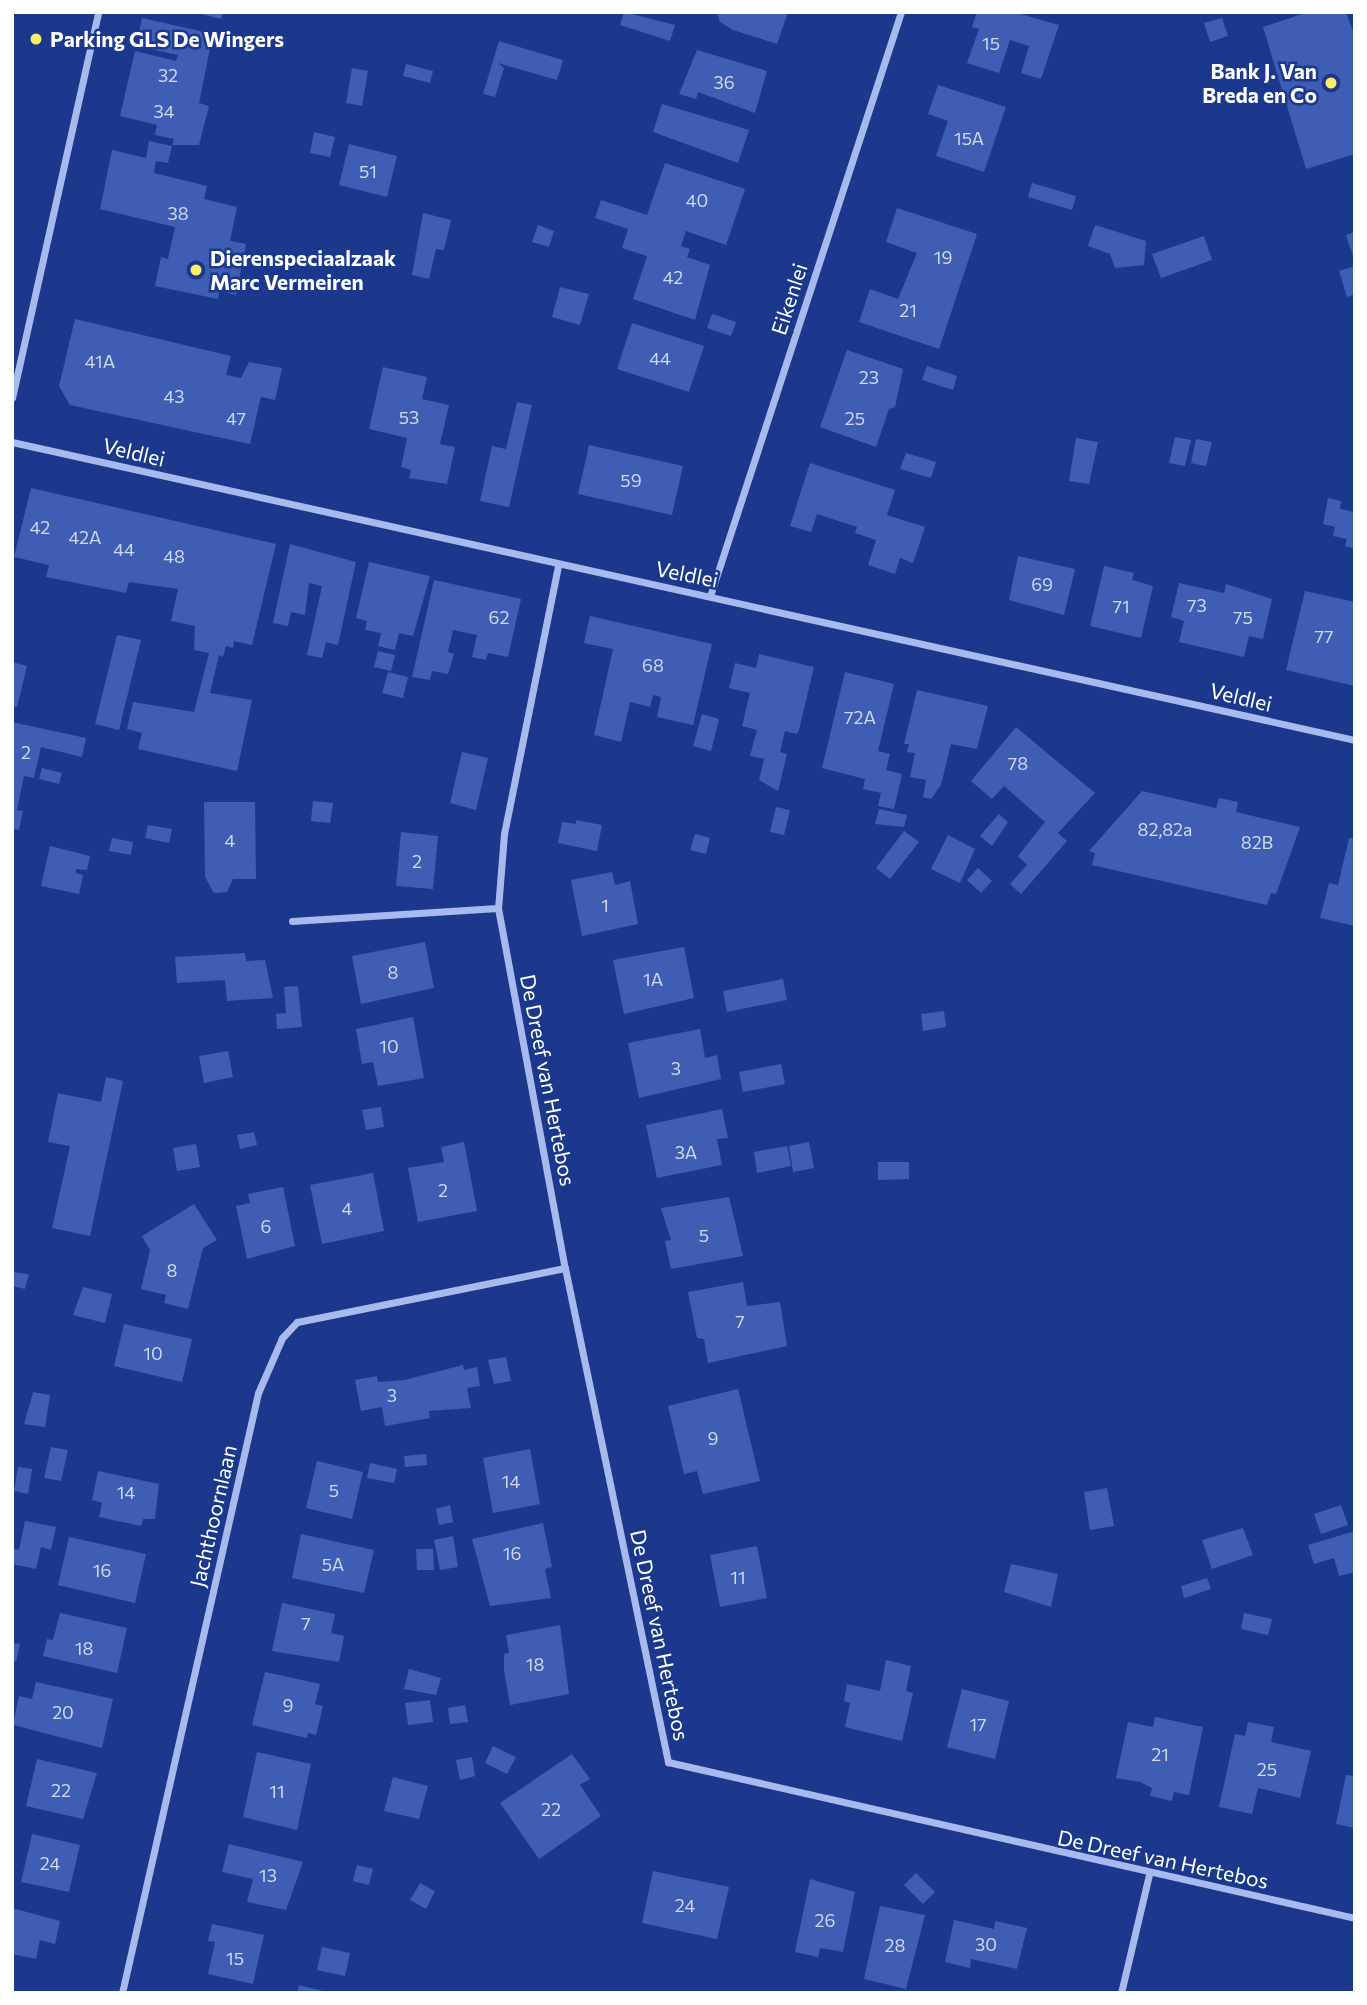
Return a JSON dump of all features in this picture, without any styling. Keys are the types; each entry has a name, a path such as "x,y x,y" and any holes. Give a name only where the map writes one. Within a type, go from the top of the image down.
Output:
{"street":[{"path":"12,398 98,12"},
{"name":"Eikenlei","path":"710,596 901,12"},
{"name":"Veldlei","path":"12,442 558,566 710,596 1355,740"},
{"name":"De Dreef van Hertebos","path":"558,566 504,834 498,908 565,1268 668,1762 1149,1875 1355,1919"},
{"path":"292,921 498,908"},
{"name":"Jachthoornlaan","path":"122,1993 258,1393 282,1338 297,1322 565,1268"},
{"path":"1121,1993 1149,1875"}],"building":[{"path":"194,12 223,12 221,19"},
{"path":"624,12 675,25 670,41 620,25"},
{"path":"717,12 788,12 777,44 733,30 720,22"},
{"path":"977,12 1013,12 1059,25 1041,79 1021,73 1029,46 1010,40 999,73 967,63 979,29 972,27"},
{"path":"1308,12 1346,12 1355,37 1355,154 1306,169 1263,27"},
{"path":"142,18 213,34 199,103 209,106 199,145 172,145 174,139 155,135 157,125 120,116 135,51 176,61 178,55 136,46"},
{"path":"1222,18 1228,36 1210,42 1204,23"},
{"path":"499,41 563,60 557,80 498,63 504,68 495,97 483,94"},
{"path":"697,50 767,71 755,113 698,92 696,99 679,94"},
{"path":"406,64 433,71 430,83 403,76"},
{"path":"352,68 368,71 362,106 346,103"},
{"path":"938,85 1006,107 984,172 936,156 948,121 928,114"},
{"path":"662,104 749,130 738,163 653,132"},
{"path":"314,132 335,137 330,157 310,153"},
{"path":"149,141 172,146 168,163 156,161 154,173 207,186 204,199 237,207 230,241 246,244 236,295 219,291 218,299 155,286 161,257 168,259 175,227 100,209 112,150 146,158"},
{"path":"349,144 397,156 387,197 339,185"},
{"path":"665,163 745,189 726,245 686,231 681,246 690,249 687,257 710,265 695,320 633,299 647,256 622,248 628,229 595,218 601,200 647,215"},
{"path":"1032,183 1076,196 1072,210 1028,197"},
{"path":"897,208 977,234 939,349 859,322 870,289 898,299 917,253 886,242"},
{"path":"423,213 451,220 444,250 436,249 429,279 412,275"},
{"path":"538,225 554,231 549,247 532,242"},
{"path":"1095,225 1146,241 1144,265 1115,268 1110,254 1088,246"},
{"path":"1355,232 1355,259 1354,259 1346,235"},
{"path":"1204,236 1212,260 1161,278 1152,254"},
{"path":"1355,266 1355,294 1347,297 1339,271"},
{"path":"560,287 589,294 580,325 552,317"},
{"path":"712,314 736,322 731,336 707,328"},
{"path":"75,319 231,356 226,375 241,378 249,362 282,368 275,400 261,397 250,444 70,405 59,386"},
{"path":"632,323 704,346 689,392 617,369"},
{"path":"847,350 903,369 895,407 889,409 876,447 820,427"},
{"path":"927,366 957,376 953,390 922,380"},
{"path":"383,367 427,377 422,399 449,405 440,444 455,447 447,484 409,478 411,470 401,467 407,438 369,429"},
{"path":"517,402 532,405 509,507 480,501 492,446 506,449"},
{"path":"1175,437 1191,440 1185,466 1169,463"},
{"path":"1076,438 1098,442 1089,484 1069,481"},
{"path":"1196,439 1212,442 1206,466 1191,463"},
{"path":"589,445 683,466 672,515 578,494"},
{"path":"906,453 936,462 931,478 900,469"},
{"path":"810,463 895,490 887,515 925,527 913,563 900,558 895,574 868,565 876,540 855,533 857,527 817,514 811,532 790,526"},
{"path":"31,488 276,544 252,645 234,641 233,648 226,646 223,657 219,655 210,693 252,700 237,771 138,749 142,733 127,729 133,702 194,712 209,653 194,650 195,626 171,621 178,589 129,582 126,593 46,577 49,565 14,557"},
{"path":"1328,498 1341,501 1340,509 1354,512 1355,549 1345,546 1347,539 1333,536 1335,527 1323,524"},
{"path":"290,544 356,562 338,645 326,642 322,658 307,655 322,586 309,583 305,615 291,612 288,626 273,623"},
{"path":"1018,556 1075,569 1064,615 1009,600"},
{"path":"369,562 430,576 413,636 399,633 395,650 378,646 381,633 365,630 367,621 356,618"},
{"path":"1104,566 1134,573 1132,580 1153,586 1141,638 1090,626"},
{"path":"434,580 521,599 508,657 488,653 486,660 472,657 477,635 453,630 448,652 454,654 448,674 432,671 430,680 412,677"},
{"path":"1179,583 1224,593 1226,584 1272,599 1263,639 1249,636 1244,657 1179,642 1184,621 1171,617"},
{"path":"1305,591 1355,602 1355,686 1286,670"},
{"path":"590,616 712,644 693,725 657,717 661,697 653,695 650,707 630,702 621,742 594,735 613,649 584,643"},
{"path":"117,635 141,640 119,730 95,724"},
{"path":"378,651 395,655 391,671 374,667"},
{"path":"759,654 814,667 799,730 797,734 785,731 780,752 787,754 778,791 759,780 764,759 750,756 757,730 742,726 750,693 729,688 735,663 756,668"},
{"path":"12,662 27,666 17,707 12,706"},
{"path":"388,672 408,677 403,698 382,693"},
{"path":"845,672 894,684 878,751 890,754 886,770 902,774 894,809 878,806 881,793 863,789 865,779 822,768"},
{"path":"917,690 988,706 977,749 951,744 941,785 931,799 923,797 926,780 910,777 915,753 907,752 909,744 904,744"},
{"path":"702,714 719,719 711,751 693,746"},
{"path":"12,722 86,738 82,757 41,747 34,778 24,776 17,810 23,811 19,830 12,829"},
{"path":"1016,727 1095,793 1058,833 1067,841 1021,894 1010,884 1027,865 1018,856 1045,822 1004,786 992,799 971,781"},
{"path":"462,752 488,758 476,810 450,803"},
{"path":"42,768 62,773 59,784 39,779"},
{"path":"1142,791 1216,808 1219,798 1238,802 1236,812 1300,827 1276,894 1271,893 1267,905 1092,865 1095,853 1089,851"},
{"path":"313,801 333,803 330,823 311,821"},
{"path":"204,802 255,802 256,879 233,879 227,892 214,893 205,877"},
{"path":"776,807 790,810 784,835 770,832"},
{"path":"879,809 907,815 904,827 875,824"},
{"path":"999,814 1008,822 992,846 980,836"},
{"path":"576,820 602,825 597,851 558,843 562,822 576,824"},
{"path":"148,825 172,829 169,843 145,838"},
{"path":"904,831 919,842 890,879 876,868"},
{"path":"401,832 438,836 433,889 396,886"},
{"path":"695,834 710,838 706,854 690,850"},
{"path":"948,835 975,849 960,883 931,869"},
{"path":"112,838 133,842 131,855 109,851"},
{"path":"1349,838 1355,839 1355,926 1320,918 1329,883 1338,885"},
{"path":"50,846 90,856 87,870 76,869 76,873 83,875 79,894 41,886"},
{"path":"978,868 992,881 981,893 967,880"},
{"path":"612,872 615,885 630,881 638,924 582,936 571,880"},
{"path":"425,942 434,988 361,1004 352,956"},
{"path":"684,947 694,998 624,1014 613,960"},
{"path":"245,953 246,961 265,960 273,998 227,1001 225,980 177,983 175,957"},
{"path":"783,979 787,1000 727,1012 723,991"},
{"path":"298,986 302,1027 277,1029 276,1014 286,1013 284,987"},
{"path":"944,1011 946,1027 923,1031 921,1014"},
{"path":"413,1017 424,1078 378,1086 373,1062 362,1064 356,1029"},
{"path":"700,1029 705,1058 717,1055 721,1079 639,1098 628,1043"},
{"path":"228,1051 233,1077 204,1083 199,1056"},
{"path":"781,1064 785,1084 743,1092 739,1072"},
{"path":"106,1077 123,1081 90,1236 52,1228 70,1146 48,1142 58,1093 101,1102"},
{"path":"381,1107 384,1127 366,1130 362,1110"},
{"path":"722,1109 728,1138 717,1139 722,1165 657,1178 646,1125"},
{"path":"254,1132 257,1145 240,1149 237,1135"},
{"path":"464,1142 477,1211 418,1222 408,1168 444,1162 441,1147"},
{"path":"809,1142 814,1168 793,1172 789,1146"},
{"path":"196,1144 200,1167 177,1171 173,1148"},
{"path":"787,1146 791,1166 757,1173 754,1152"},
{"path":"878,1162 909,1162 909,1179 878,1180"},
{"path":"373,1173 384,1231 322,1244 310,1185"},
{"path":"283,1187 295,1246 247,1259 236,1206 250,1203 248,1194"},
{"path":"729,1197 743,1256 671,1269 665,1241 671,1240 661,1208"},
{"path":"194,1204 217,1240 203,1248 188,1309 164,1303 166,1295 141,1289 150,1250 142,1236"},
{"path":"12,1272 29,1274 25,1289 12,1286"},
{"path":"743,1282 747,1306 780,1302 787,1346 708,1363 704,1339 697,1338 688,1292"},
{"path":"83,1287 112,1294 105,1323 73,1315"},
{"path":"124,1324 192,1339 182,1382 114,1366"},
{"path":"506,1357 511,1381 494,1384 488,1360"},
{"path":"463,1365 464,1370 477,1367 480,1386 467,1388 471,1408 429,1411 430,1418 385,1426 382,1407 361,1411 355,1380 377,1376 378,1382 404,1380"},
{"path":"738,1389 760,1481 703,1494 697,1471 684,1474 668,1406"},
{"path":"33,1392 50,1395 45,1427 24,1424"},
{"path":"51,1447 68,1450 61,1481 44,1478"},
{"path":"530,1449 540,1504 493,1513 483,1458"},
{"path":"426,1454 427,1465 405,1467 404,1456"},
{"path":"317,1461 363,1472 352,1519 306,1508"},
{"path":"370,1463 397,1469 394,1483 367,1478"},
{"path":"18,1467 32,1469 28,1494 14,1491"},
{"path":"98,1471 159,1484 155,1519 143,1519 141,1526 99,1517 102,1503 92,1500"},
{"path":"1107,1488 1114,1526 1090,1530 1084,1492"},
{"path":"450,1505 453,1522 439,1525 436,1509"},
{"path":"1341,1505 1348,1525 1321,1534 1314,1514"},
{"path":"25,1521 56,1527 51,1550 41,1547 36,1569 12,1564 12,1548 19,1550"},
{"path":"543,1523 552,1567 545,1569 551,1598 490,1606 472,1539"},
{"path":"1243,1528 1253,1555 1212,1569 1202,1540"},
{"path":"1355,1531 1355,1572 1339,1576 1334,1558 1314,1564 1308,1545"},
{"path":"301,1534 374,1550 364,1593 292,1578"},
{"path":"453,1536 458,1567 440,1570 434,1540"},
{"path":"69,1537 146,1554 135,1603 58,1585"},
{"path":"757,1546 767,1598 720,1607 710,1555"},
{"path":"416,1549 433,1549 434,1570 417,1570"},
{"path":"1011,1564 1058,1574 1051,1607 1004,1592"},
{"path":"1207,1578 1211,1589 1184,1598 1181,1586"},
{"path":"282,1603 335,1614 331,1633 344,1636 339,1662 272,1651"},
{"path":"60,1613 127,1628 117,1673 43,1656 47,1639 53,1640"},
{"path":"1244,1613 1272,1619 1268,1635 1241,1629"},
{"path":"560,1625 569,1694 510,1705 504,1670 504,1654 509,1653 506,1635"},
{"path":"12,1643 20,1644 16,1662 12,1661"},
{"path":"886,1660 911,1666 906,1691 913,1693 902,1741 845,1727 850,1703 844,1701 847,1684 880,1691"},
{"path":"409,1669 441,1678 436,1695 404,1689"},
{"path":"265,1672 320,1684 315,1704 323,1706 316,1735 308,1733 307,1738 252,1725"},
{"path":"36,1682 113,1699 102,1748 13,1725 19,1696 32,1699"},
{"path":"962,1689 1009,1701 995,1759 947,1747"},
{"path":"430,1700 433,1722 408,1725 405,1703"},
{"path":"465,1705 468,1722 450,1724 448,1708"},
{"path":"1155,1717 1203,1727 1189,1795 1174,1792 1172,1801 1150,1796 1152,1788 1140,1782 1116,1778 1128,1722 1153,1727"},
{"path":"1248,1722 1274,1727 1271,1742 1311,1751 1300,1798 1258,1788 1252,1814 1219,1807 1235,1734 1245,1736"},
{"path":"493,1746 516,1757 507,1774 485,1763"},
{"path":"257,1752 311,1764 297,1830 243,1817"},
{"path":"572,1754 590,1779 580,1785 601,1816 539,1859 500,1803"},
{"path":"472,1757 475,1776 460,1780 456,1760"},
{"path":"37,1759 97,1773 83,1819 26,1806"},
{"path":"1346,1775 1355,1776 1355,1828 1336,1824"},
{"path":"393,1777 428,1786 419,1819 384,1811"},
{"path":"32,1834 80,1845 69,1892 21,1882"},
{"path":"229,1844 303,1862 286,1910 247,1902 253,1879 222,1872"},
{"path":"357,1865 373,1869 369,1885 353,1881"},
{"path":"653,1871 729,1887 717,1939 642,1923"},
{"path":"916,1873 935,1892 923,1904 904,1885"},
{"path":"810,1879 855,1892 843,1952 820,1948 818,1957 795,1952"},
{"path":"420,1883 435,1891 426,1909 410,1900"},
{"path":"880,1906 925,1915 906,1989 864,1979"},
{"path":"12,1908 60,1921 55,1944 40,1940 36,1959 12,1954"},
{"path":"954,1920 994,1929 995,1921 1027,1928 1017,1969 971,1959 970,1968 945,1962"},
{"path":"212,1924 264,1935 253,1984 208,1974 215,1942 208,1941"},
{"path":"322,1947 350,1953 345,1976 317,1970"},
{"path":"299,1985 327,1992 327,1993 297,1993"}],"place":[{"name":"Parking GLS De Wingers","path":"36,39"},
{"name":"Bank J. Van Breda en Co","path":"1331,83"},
{"name":"Dierenspeciaalzaak Marc Vermeiren","path":"196,270"}]}
